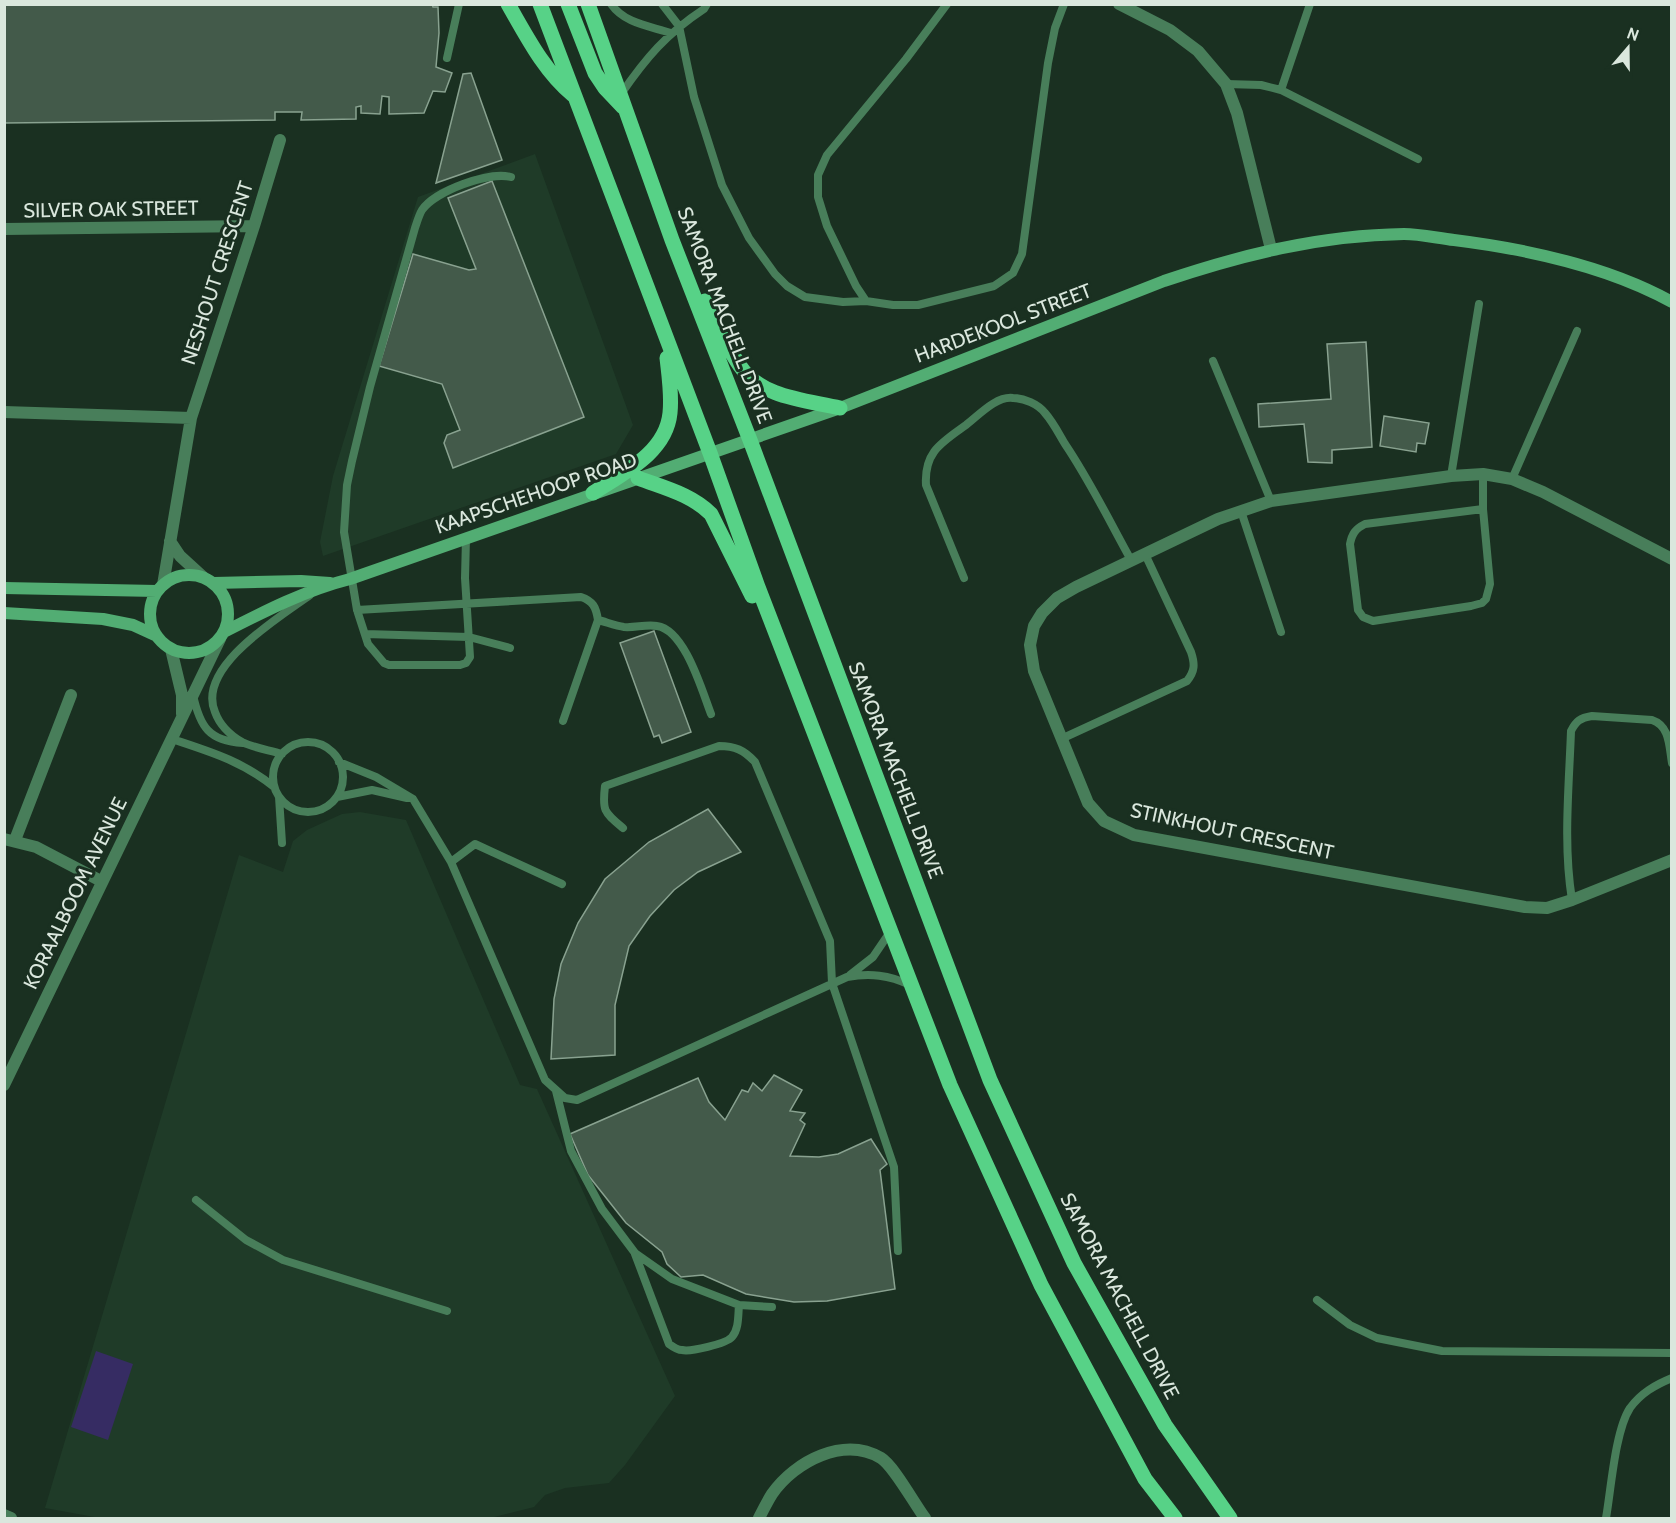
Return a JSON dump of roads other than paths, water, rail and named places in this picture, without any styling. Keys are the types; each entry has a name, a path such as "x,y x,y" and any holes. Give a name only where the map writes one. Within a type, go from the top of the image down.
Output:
{"main road":[{"path":"508,4 544,65 575,97"},
{"path":"540,4 710,453 758,587 950,1085 1036,1275 1145,1479 1175,1518"},
{"path":"568,4 595,73 605,88 627,111"},
{"name":"SAMORA MACHELL DRIVE","path":"588,4 672,240 750,440 990,1080 1074,1263 1165,1425 1230,1518"},
{"name":"HARDEKOOL STREET","path":"750,440 840,408 1164,281 1215,264 1272,249 1347,237 1406,234 1532,252 1593,269 1671,302"},
{"path":"672,240 741,368 754,382 779,394 840,408"},
{"path":"593,493 651,453 662,439 670,413 666,337"},
{"name":"KAAPSCHEHOOP ROAD","path":"334,583 750,440"},
{"path":"638,478 688,496 711,514 801,696"},
{"path":"157,636 150,613 152,602 160,588 177,576 194,575 208,580 334,583"},
{"path":"208,580 226,600 229,611 222,636"},
{"path":"4,613 103,619 134,626 157,636 171,649 197,652 210,647 222,636 263,612 334,583"},
{"path":"4,588 160,588"}],"street":[{"path":"1119,4 1170,30 1198,51 1226,84 1237,113 1272,249"},
{"name":"NESHOUT CRESCENT","path":"160,588 191,418 280,140"},
{"name":"SILVER OAK STREET","path":"4,230 254,226"},
{"path":"4,412 191,418"},
{"name":"STINKHOUT CRESCENT","path":"1671,559 1544,492 1512,479 1483,474 1451,476 1271,501 1218,519 1076,587 1058,598 1042,613 1034,626 1030,645 1034,671 1088,802 1104,821 1134,835 1525,908 1547,908 1572,900 1671,860"},
{"path":"170,541 180,556 208,580"},
{"name":"KORAALBOOM AVENUE","path":"4,1085 101,881 222,636"},
{"path":"171,649 182,696 182,718"},
{"path":"71,695 10,840 36,847 101,881"},
{"path":"759,1518 773,1493 790,1475 808,1460 841,1449 864,1451 883,1459 925,1518"},
{"path":"4,1515 11,1518"}],"lane":[{"path":"447,58 459,4"},
{"path":"612,4 622,17 671,33"},
{"path":"662,4 679,26 694,97 722,185 749,238 775,274 787,286 805,297 893,305 918,305 994,286 1013,273 1022,254 1048,63 1064,4"},
{"path":"621,94 640,67 671,33 704,9 706,4"},
{"path":"866,301 856,286 827,226 818,197 818,175 827,155 906,59 947,4"},
{"path":"1281,90 1310,4"},
{"path":"1226,84 1261,85 1281,90 1418,159"},
{"path":"466,538 470,657 466,663 460,665 389,665 384,663 369,644 357,610 344,532 347,485 370,387 415,228 423,209 441,194 490,176 512,177"},
{"path":"1451,476 1479,304"},
{"path":"1512,479 1577,331"},
{"path":"1213,361 1271,501"},
{"path":"964,578 926,485 925,472 929,458 937,446 997,401 1011,397 1037,405 1045,413 1076,460 1131,561"},
{"path":"1483,474 1483,508 1490,584 1486,599 1482,603 1373,621 1363,617 1358,610 1350,544 1352,535 1357,529 1365,524 1483,508"},
{"path":"1241,511 1281,632"},
{"path":"1061,739 1187,681 1194,673 1191,652 1145,554"},
{"path":"243,743 219,722 213,708 213,694 217,678 241,648 258,633 318,590"},
{"path":"357,610 581,597 593,603 598,620 563,720"},
{"path":"598,620 623,627 654,626 666,630 677,640 688,656 711,714"},
{"path":"365,634 468,637 510,648"},
{"path":"193,695 202,725 209,733 223,740 282,754"},
{"path":"1572,900 1567,845 1571,731 1575,723 1582,717 1592,716 1652,720 1664,726 1669,733 1671,763"},
{"path":"172,739 224,756 255,771 274,787"},
{"path":"339,762 342,779 336,796 322,809 305,812 286,805 274,787 275,764 282,754 289,748 307,742 326,747 339,762 376,777 413,799 451,862 545,1080 566,1098 577,1100 847,977 865,974 881,976 910,985"},
{"path":"623,828 605,813 603,805 605,786 719,746 731,746 745,751 755,762 830,941 832,983 894,1167 898,1251"},
{"path":"336,796 372,790 413,799"},
{"path":"279,797 282,843"},
{"path":"451,862 475,844 562,884"},
{"path":"847,977 873,957 890,932"},
{"path":"556,1091 571,1151 602,1209 635,1253 669,1344 684,1351 727,1342 737,1328 740,1305"},
{"path":"196,1200 246,1239 283,1260 447,1311"},
{"path":"635,1253 672,1279 740,1305 772,1307"},
{"path":"1317,1300 1350,1325 1377,1338 1442,1351 1671,1353"},
{"path":"1606,1518 1620,1433 1630,1409 1647,1390 1671,1378"}]}
